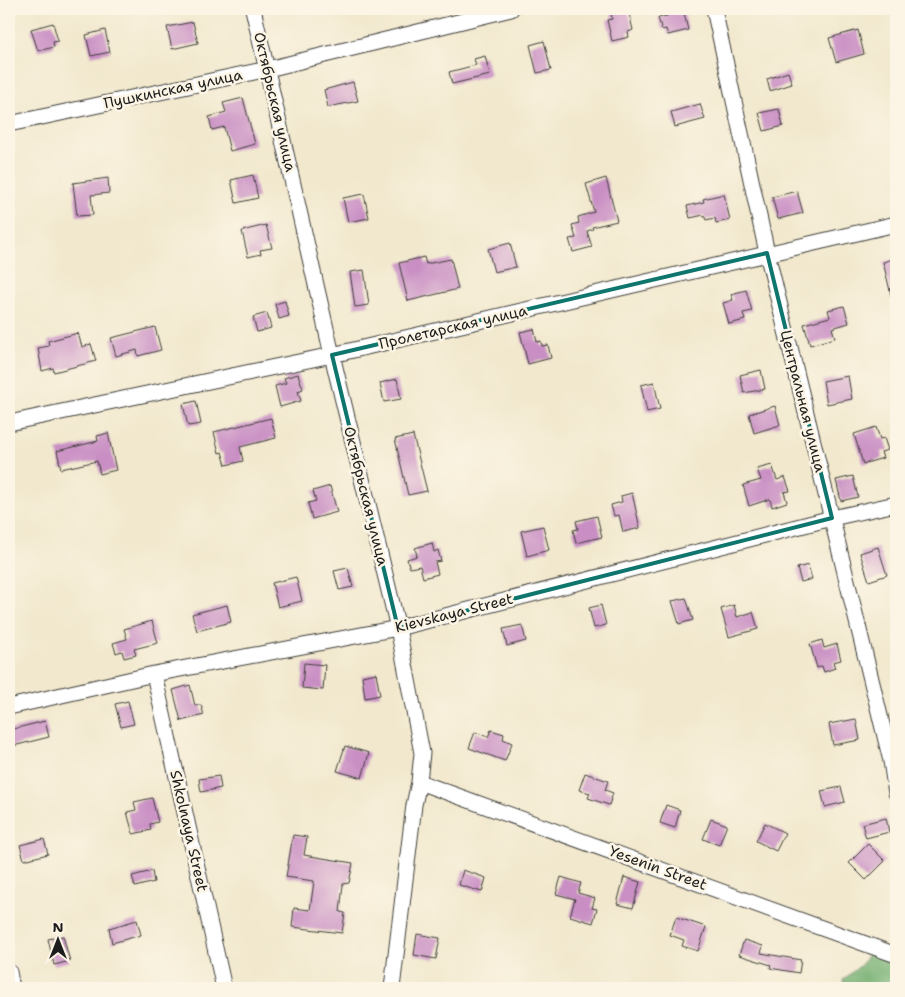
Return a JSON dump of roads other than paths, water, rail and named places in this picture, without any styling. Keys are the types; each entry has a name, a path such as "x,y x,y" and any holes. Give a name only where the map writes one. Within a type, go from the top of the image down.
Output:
{"street":[{"name":"Октябрьская улица","path":"253,9 332,355 398,628 422,753 392,988"},
{"name":"Пушкинская улица","path":"9,124 268,70 511,9"},
{"name":"Центральная улица","path":"714,9 767,253 893,760 896,792"},
{"name":"Пролетарская улица","path":"9,423 332,355 896,224"},
{"name":"Kievskaya Street","path":"9,707 154,674 398,628 832,518 896,504"},
{"name":"Shkolnaya Street","path":"154,674 224,988"},
{"name":"Yesenin Street","path":"419,782 896,955"},
{"path":"9,972 12,988"}]}
